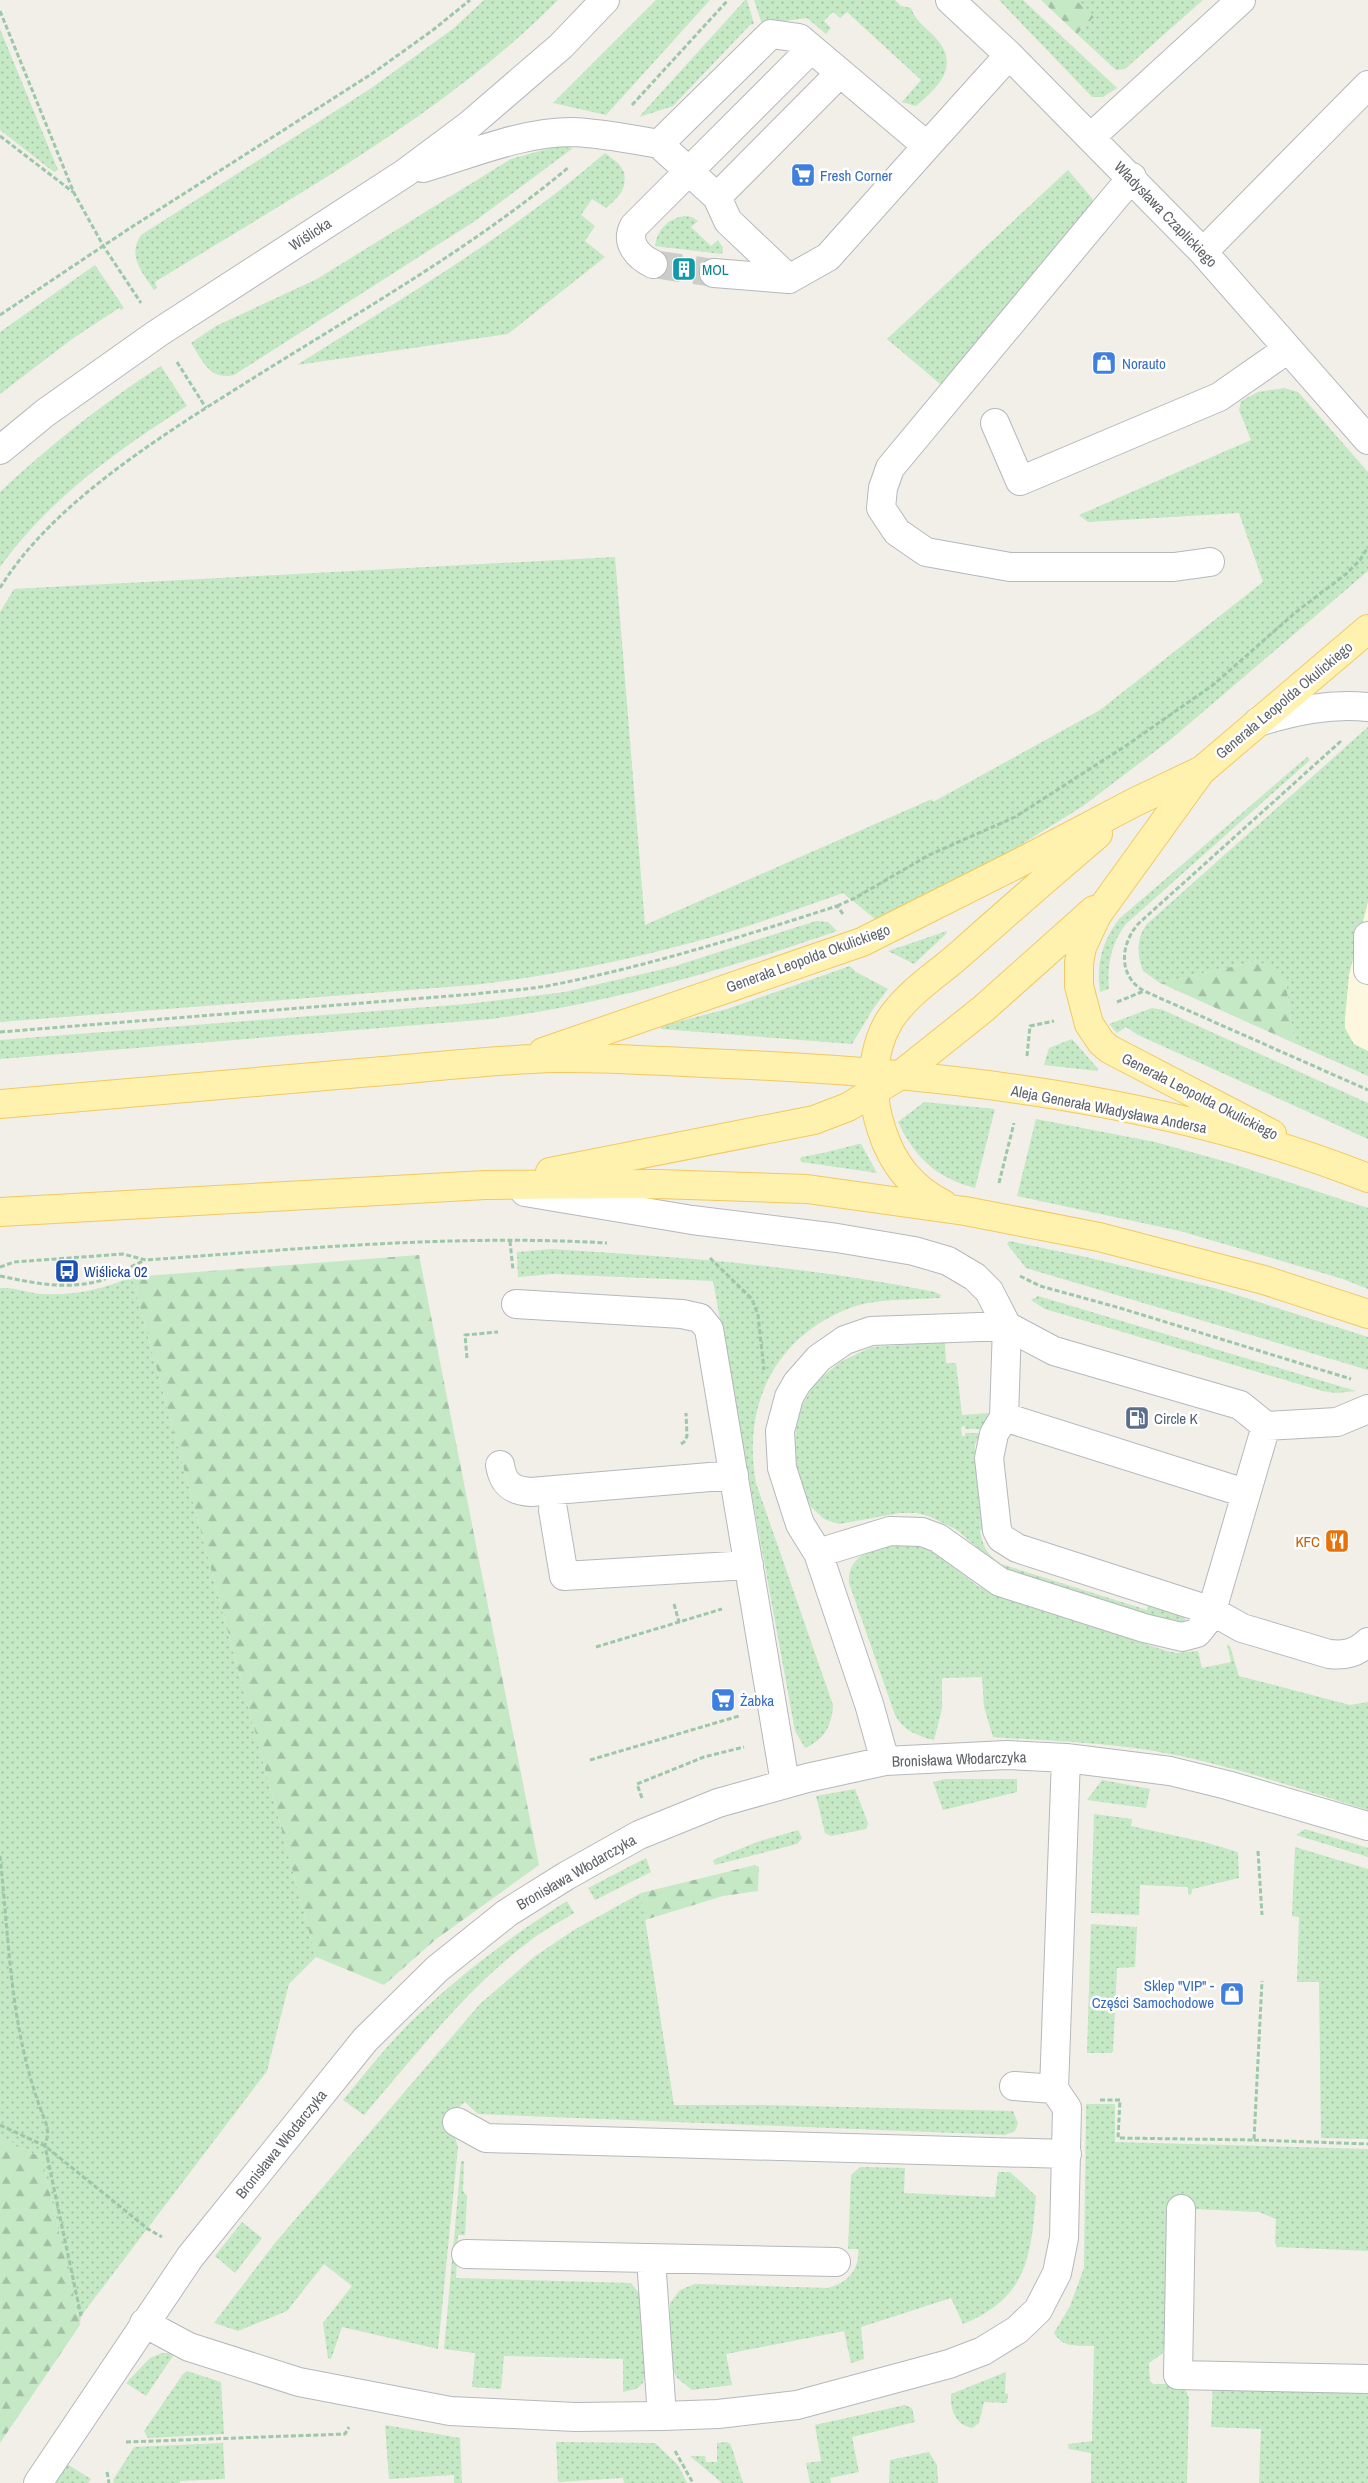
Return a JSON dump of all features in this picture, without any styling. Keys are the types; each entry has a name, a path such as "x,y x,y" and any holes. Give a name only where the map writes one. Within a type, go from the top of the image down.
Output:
{"main road":[{"name":"Generała Leopolda Okulickiego","path":"1331,1164 1109,1049 1101,1042 1089,1024 1081,999 1079,963 1088,932 1108,898 1200,771 1368,629"},
{"name":"Generała Leopolda Okulickiego","path":"523,1059 862,942 1009,869 1134,802 1200,771"},
{"name":"Generała Leopolda Okulickiego","path":"965,1211 934,1200 905,1175 886,1144 878,1120 882,1081 879,1046 889,1021 905,1002 1134,802"},
{"name":"Generała Leopolda Okulickiego","path":"485,1185 814,1120 848,1107 984,1010 1108,898"},
{"name":"Aleja Generała Władysława Andersa","path":"523,1059 630,1060 844,1071 882,1081 1022,1090 1111,1106 1208,1128 1331,1164 1368,1178"},
{"path":"0,1104 523,1059"},
{"path":"0,1212 485,1185 574,1184 768,1187 843,1193 965,1211 1099,1237 1181,1257 1368,1314"}],"street":[{"name":"Wiślicka","path":"0,450 45,413 158,333 405,173 468,126 518,83 560,46 605,0"},
{"name":"Władysława Czaplickiego","path":"950,0 1009,55 1132,177 1203,252 1368,440"},
{"path":"1090,137 1241,0"},
{"path":"659,144 770,34 799,38 927,146"},
{"path":"653,264 637,254 632,244 632,230 638,221 811,49"},
{"path":"714,273 789,279 828,257 1009,55"},
{"path":"717,197 840,73"},
{"path":"1203,252 1368,85"},
{"path":"405,173 533,135 571,132 605,135 659,144 687,172 717,197 728,221 789,279"},
{"path":"1132,177 890,468 883,488 881,508 897,532 926,552 972,561 1010,567 1174,567 1210,562"},
{"path":"995,423 1020,481 1219,397 1288,349"},
{"path":"1258,722 1292,712 1322,707 1368,707"},
{"path":"1368,936 1368,970"},
{"path":"485,1185 692,1220 836,1238 936,1256 975,1276 989,1291 1007,1326 1004,1417 994,1434 989,1458 997,1530 1001,1538 1017,1548 1212,1611 1242,1628 1329,1654 1340,1655 1356,1652 1368,1642"},
{"path":"515,1291 682,1314 700,1318 709,1329 786,1783"},
{"path":"885,1761 869,1704 818,1553 800,1524 784,1478 780,1455 780,1431 784,1413 797,1383 808,1369 832,1348 858,1334 870,1331 1007,1326 1054,1351 1240,1405 1266,1426 1337,1422 1368,1409"},
{"path":"1004,1417 1245,1493"},
{"path":"818,1553 882,1532 905,1530 922,1532 938,1538 1000,1582 1144,1628 1182,1637 1197,1633 1212,1611 1266,1426"},
{"path":"500,1465 501,1473 508,1486 515,1490 532,1492 734,1475"},
{"path":"553,1510 564,1576 749,1565"},
{"name":"Bronisława Włodarczyka","path":"38,2483 190,2257 365,2040 437,1969 507,1913 566,1876 639,1835 718,1803 786,1783 885,1761 1007,1754 1066,1758 1170,1771 1228,1785 1368,1826"},
{"path":"144,2324 189,2347 299,2382 450,2411 575,2417 718,2414 797,2405 949,2364 983,2351 1017,2330 1038,2310 1057,2272 1064,2238 1067,2108 1054,2089 1066,1758"},
{"path":"1014,2086 1054,2089"},
{"path":"457,2122 486,2138 1067,2154"},
{"path":"1181,2209 1178,2375 1368,2379"},
{"path":"466,2254 836,2262"},
{"path":"651,2259 662,2416"}],"path":[{"path":"0,315 127,230 373,73 433,30 470,0"},
{"path":"629,109 728,0"},
{"path":"0,11 74,193 104,247 138,299"},
{"path":"0,136 74,193"},
{"path":"0,588 40,537 99,484 206,408 484,234 575,162"},
{"path":"173,356 206,408"},
{"path":"0,1032 475,994 544,986 615,971 687,952 836,906 855,898 929,855 1015,817 1127,745 1213,685 1296,612 1346,574 1360,560 1368,547"},
{"path":"1348,735 1132,930 1125,945 1126,971 1132,982 1144,991 1368,1090"},
{"path":"836,906 850,920"},
{"path":"1111,1004 1144,991"},
{"path":"1027,1060 1030,1026 1059,1020"},
{"path":"997,1192 1016,1119"},
{"path":"0,1267 14,1262 123,1254 146,1260 386,1242 510,1241 515,1291"},
{"path":"704,1253 752,1299 758,1315 761,1358 765,1374"},
{"path":"0,1276 51,1286 88,1282 100,1280 146,1260"},
{"path":"1040,1286 1120,1308 1358,1381"},
{"path":"467,1358 465,1335 504,1332"},
{"path":"676,1445 686,1440 686,1406"},
{"path":"596,1648 726,1608"},
{"path":"590,1760 744,1714"},
{"path":"1258,1851 1262,1915"},
{"path":"0,1856 7,1952 23,2055 46,2123 48,2134 46,2146 81,2316"},
{"path":"1254,2140 1262,1981"},
{"path":"1115,2100 1120,2100 1118,2138 1368,2144"},
{"path":"0,2125 46,2146 148,2229 168,2241"},
{"path":"126,2442 345,2434 351,2422"},
{"path":"672,2446 693,2483"},
{"path":"107,2472 109,2483"}],"shaded area":[{"path":"1368,889 1368,1061 1317,1037"}],"green space":[{"path":"484,0 558,0 513,42 466,81 416,118 313,186 155,282 157,288 154,290 141,270 136,257 135,250 141,235 373,87 454,28"},
{"path":"656,0 710,0 606,115 553,103"},
{"path":"747,0 754,24 750,25 673,106 639,117"},
{"path":"754,0 895,0 901,6 911,8 917,19 942,46 947,65 944,74 933,91 916,106 902,102 921,80 847,12 840,18 833,12 824,21 831,28 826,34 807,18 762,24"},
{"path":"999,0 1023,0 1117,88 1103,97 1092,97"},
{"path":"1041,0 1076,0 1094,17 1077,34"},
{"path":"1076,0 1203,0 1125,69 1116,70 1077,34 1094,17"},
{"path":"0,29 58,170 54,172 0,130"},
{"path":"558,146 573,148 475,221 234,375 219,375 213,372 203,362 191,343 216,326 317,279 511,159"},
{"path":"605,153 619,164 624,172 623,188 618,197 606,208 592,199 581,215 595,226 585,241 605,257 508,334 297,365 455,265 532,211"},
{"path":"1068,170 1096,203 945,388 887,339"},
{"path":"678,217 692,217 698,221 691,227 711,246 718,240 723,248 722,254 655,246 658,235 664,226"},
{"path":"95,265 124,308 121,310 119,308 72,339 0,394 0,332"},
{"path":"161,366 187,406 135,440 86,477 40,519 0,567 0,492 78,425"},
{"path":"1284,388 1298,392 1368,472 1368,571 1170,740 1083,806 993,862 875,919 843,893 705,939 648,954 532,977 473,985 0,1022 0,612 14,589 615,557 645,925 932,799 933,802 1100,710 1263,582 1239,513 1088,522 1079,515 1251,440 1239,410 1241,401 1258,392"},
{"path":"1368,727 1368,902 1349,975 1345,1028 1354,1044 1368,1051 1368,1076 1294,1043 1286,983 1257,961 1160,983 1143,971 1139,941 1147,924"},
{"path":"1307,757 1310,760 1126,924 1117,939 1111,955 1109,989 1100,992 1099,972 1104,945 1119,919"},
{"path":"816,921 828,922 837,931 667,984 537,1012 492,1019 0,1059 0,1040 467,1004 565,992 672,967"},
{"path":"947,931 914,964 888,951"},
{"path":"1257,961 1275,968 1286,983 1294,1043 1160,983"},
{"path":"850,966 856,972 888,989 873,1009 852,1044 661,1029 661,1026 727,1009"},
{"path":"1152,1008 1163,1010 1368,1103 1368,1139 1138,1035 1126,1027 1117,1033 1109,1024"},
{"path":"1072,1039 1098,1071 1044,1065 1049,1048"},
{"path":"924,1102 995,1109 975,1188 949,1179 938,1172 920,1156 905,1135 898,1122"},
{"path":"1036,1119 1155,1142 1227,1162 1368,1208 1368,1289 1343,1279 1180,1231 1017,1196"},
{"path":"861,1144 877,1173 802,1162 800,1160 801,1157"},
{"path":"1009,1241 1086,1257 1218,1289 1368,1337 1368,1370 1026,1268 1007,1244"},
{"path":"551,1249 648,1255 792,1269 887,1283 935,1292 941,1295 940,1298 871,1302 850,1308 824,1321 801,1337 783,1356 769,1378 760,1401 754,1427 753,1455 756,1483 833,1705 829,1726 812,1745 805,1748 795,1731 713,1281 553,1274 518,1277 517,1252"},
{"path":"419,1255 539,1865 435,1940 384,1985 316,1957 132,1277"},
{"path":"132,1277 316,1957 289,1984 267,2071 81,2316 80,2325 42,2158 0,2136 0,1288 11,1288 42,1294 66,1294 99,1288"},
{"path":"1038,1296 1356,1391 1336,1393 1322,1391 1045,1309 1031,1300"},
{"path":"945,1342 946,1363 956,1363 962,1415 990,1413 982,1429 965,1429 965,1426 961,1427 962,1436 965,1436 965,1433 980,1433 975,1445 975,1455 984,1529 980,1530 982,1541 992,1557 1001,1564 1147,1610 1149,1605 1183,1616 1186,1621 1182,1623 1149,1616 1000,1567 957,1530 931,1517 917,1513 900,1513 839,1524 824,1519 811,1507 799,1479 794,1452 797,1422 801,1407 815,1383 840,1362 872,1347"},
{"path":"897,1544 922,1546 933,1551 978,1586 1000,1596 1167,1651 1177,1653 1198,1651 1202,1668 1231,1662 1227,1644 1230,1646 1239,1676 1350,1705 1368,1702 1368,1810 1259,1776 1176,1755 1110,1745 993,1737 984,1707 982,1677 942,1678 942,1709 934,1740 911,1732 902,1725 895,1715 849,1583 852,1565 857,1559 871,1551"},
{"path":"945,1779 1017,1779 1017,1792 943,1810 933,1782"},
{"path":"1102,1780 1150,1789 1146,1808 1087,1800"},
{"path":"855,1789 868,1823 866,1829 831,1836 825,1833 816,1796"},
{"path":"1094,1814 1132,1819 1131,1826 1204,1842 1238,1852 1239,1878 1192,1889 1191,1895 1188,1894 1188,1887 1140,1885 1139,1915 1091,1913"},
{"path":"1305,1829 1368,1848 1368,1857 1296,1835"},
{"path":"798,1830 802,1838 797,1844 715,1865 713,1860 757,1842"},
{"path":"1295,1847 1368,1869 1368,2139 1321,2138 1319,1982 1297,1982 1299,1917 1292,1916"},
{"path":"646,1858 651,1872 595,1900 588,1888"},
{"path":"755,1865 759,1867 758,1891 723,1896 645,1920 641,1893"},
{"path":"641,1893 674,2105 764,2105 1013,2111 1018,2123 1015,2131 1005,2135 478,2114 465,2102 456,2111 454,2117 454,2129 458,2147 438,2349 342,2327 331,2359 328,2358 323,2323 352,2286 324,2264 287,2311 238,2331 214,2323 275,2243 480,2004 534,1957 574,1930"},
{"path":"567,1901 574,1913 531,1940 481,1983 440,2025 364,2115 343,2100 399,2034 436,1998 490,1954"},
{"path":"1091,1924 1137,1927 1135,1967 1117,1968 1113,2051 1111,2053 1087,2053"},
{"path":"1086,2104 1115,2104 1115,2142 1368,2149 1368,2251 1277,2247 1275,2243 1276,2219 1259,2212 1172,2208 1168,2335 1162,2354 1149,2363 1150,2381 1153,2384 1183,2384 1189,2398 1187,2483 1091,2483 1091,2453 1069,2449 1068,2444 1092,2441 1094,2346 1067,2344 1062,2342 1054,2333 1070,2306 1084,2268"},
{"path":"0,2136 42,2158 80,2325 0,2443"},
{"path":"461,2161 464,2161 463,2191 467,2196 465,2235 458,2235 456,2278 631,2283 643,2298 646,2368 643,2383 636,2389 623,2392 623,2359 504,2356 501,2389 472,2387 475,2353 444,2349"},
{"path":"860,2167 905,2168 904,2193 995,2197 998,2172 1010,2172 1036,2196 1028,2256 1022,2273 1013,2288 1001,2302 984,2314 963,2324 951,2298 861,2327 864,2359 851,2363 844,2331 726,2354 732,2385 692,2390 677,2378 670,2364 670,2303 680,2290 695,2284 828,2288 841,2283 851,2274 857,2263 858,2249 848,2249 851,2175"},
{"path":"242,2222 262,2238 235,2273 215,2256"},
{"path":"162,2353 175,2353 146,2396 126,2383 150,2358"},
{"path":"187,2371 221,2382 224,2434 148,2438 144,2431 183,2374"},
{"path":"1006,2372 1005,2393 1008,2394 1007,2403 984,2402 979,2423 972,2428 961,2424 955,2416 951,2405 951,2394"},
{"path":"1213,2384 1368,2390 1368,2483 1259,2483 1261,2429 1211,2427"},
{"path":"905,2405 912,2408 915,2422 852,2437 859,2472 830,2478 831,2483 810,2483 806,2463 821,2461 815,2425"},
{"path":"385,2425 460,2438 462,2483 454,2483 454,2475 389,2479"},
{"path":"556,2442 655,2443 678,2465 687,2483 624,2483 623,2478 558,2482"},
{"path":"727,2442 731,2445 743,2483 722,2483 690,2456 705,2456 706,2462 717,2462 717,2443"},
{"path":"223,2443 225,2479 180,2481 180,2483 114,2483 113,2480 134,2447"},
{"path":"929,2452 937,2465 938,2483 889,2483 890,2460"},
{"path":"67,2464 91,2479 88,2483 55,2483"}],"tunnel":[{"path":"653,264 714,273"}],"place":[{"name":"Fresh Corner","path":"803,175"},
{"name":"MOL","path":"684,269"},
{"name":"Norauto","path":"1104,363"},
{"name":"Wiślicka 02","path":"67,1271"},
{"name":"Circle K","path":"1137,1418"},
{"name":"KFC","path":"1337,1541"},
{"name":"Żabka","path":"723,1700"},
{"name":"Sklep \"VIP\" - Części Samochodowe","path":"1232,1994"}]}
